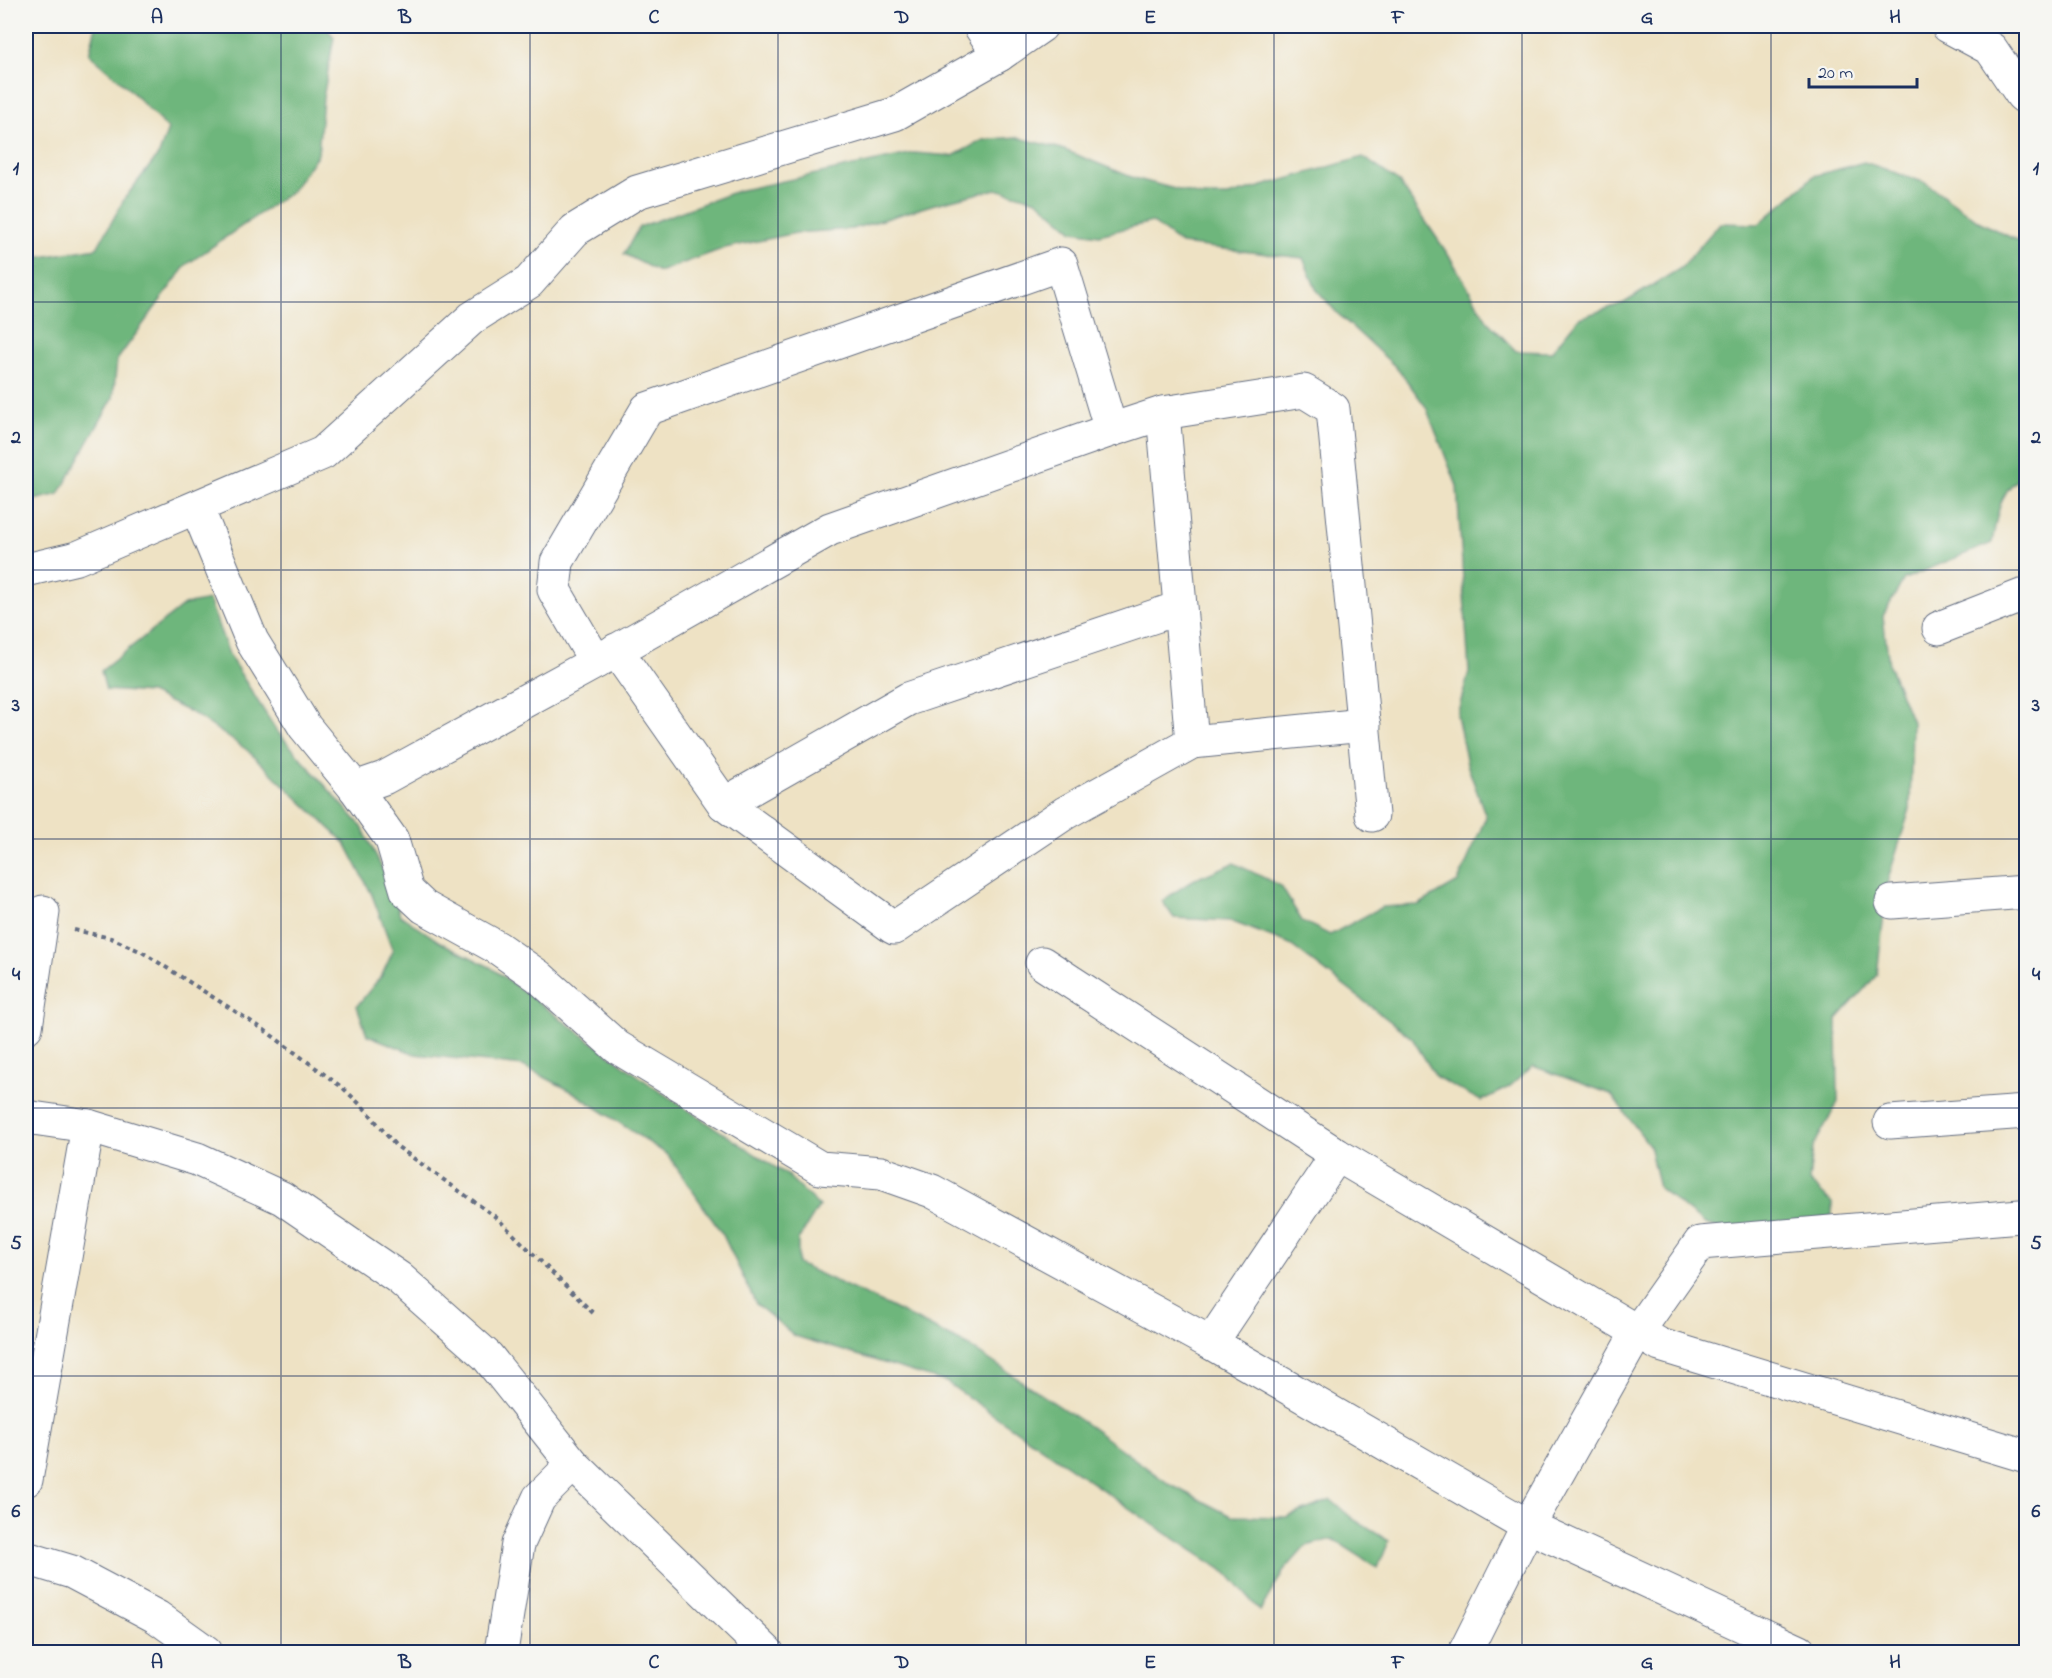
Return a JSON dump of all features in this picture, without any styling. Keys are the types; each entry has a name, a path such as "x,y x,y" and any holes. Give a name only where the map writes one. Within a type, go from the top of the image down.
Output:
{"street":[{"path":"980,26 999,55"},
{"path":"26,570 77,558 323,453 472,318 529,282 574,230 637,192 895,114 999,55 1041,26"},
{"path":"1948,26 1991,50 2026,98"},
{"path":"1111,430 1061,264 647,409 557,562 554,590 724,804 894,928 1065,813 1192,742 1364,725"},
{"path":"355,788 384,778 830,529 1163,413 1304,391 1333,409 1372,814"},
{"path":"1163,413 1192,742"},
{"path":"197,508 252,641 305,727 355,788 392,840 407,891 424,908 498,948 538,976 617,1047 820,1168 881,1173 932,1191 1212,1343 1528,1526 1800,1653"},
{"path":"1939,628 2021,596 2026,597"},
{"path":"724,804 908,699 1179,608"},
{"path":"1892,902 2026,892"},
{"path":"26,1027 42,919"},
{"path":"1042,963 1336,1155 1660,1345 2026,1456"},
{"path":"1890,1122 2026,1112"},
{"path":"26,1118 88,1126 197,1159 282,1198 399,1278 487,1356 573,1464 767,1653"},
{"path":"26,1480 88,1126"},
{"path":"1212,1343 1336,1155"},
{"path":"1465,1653 1528,1526 1638,1331 1700,1242 2020,1216 2026,1218"},
{"path":"501,1653 518,1544 539,1497 573,1464"},
{"path":"26,1558 72,1572 157,1617 206,1653"}],"path":[{"path":"42,919 111,938 142,952 263,1029 343,1088 368,1112 395,1145 496,1218 593,1313"}],"green space":[{"path":"96,26 324,26 334,37 323,98 318,154 292,191 186,265 117,360 113,398 59,494 26,502 26,266 29,259 97,248 125,198 159,154 168,129 124,84 89,54"},
{"path":"1016,137 1062,149 1134,178 1201,196 1228,196 1363,157 1399,182 1451,259 1488,322 1516,351 1551,352 1579,318 1624,303 1681,268 1720,223 1759,224 1814,176 1864,162 1926,183 1980,222 2026,245 2026,475 2017,480 2005,494 1998,513 1992,543 1904,579 1883,616 1889,665 1912,722 1910,809 1888,879 1877,975 1837,1019 1838,1102 1813,1147 1809,1181 1832,1203 1832,1216 1746,1236 1705,1224 1659,1188 1649,1145 1611,1094 1533,1066 1509,1087 1481,1101 1436,1077 1412,1038 1288,943 1230,921 1174,918 1162,901 1193,880 1234,863 1281,886 1302,921 1330,935 1382,907 1418,905 1458,882 1486,817 1467,764 1457,715 1469,672 1457,486 1426,407 1399,370 1337,313 1316,289 1303,258 1181,244 1152,222 1099,235 1073,231 1037,200 996,189 935,204 852,229 796,233 725,248 659,272 624,254 639,227 737,191 914,153 953,156 983,140"},
{"path":"209,600 230,657 276,730 362,827 392,889 400,915 440,942 490,967 656,1089 787,1175 819,1206 798,1240 798,1264 970,1347 1092,1428 1169,1484 1231,1516 1287,1517 1331,1500 1353,1519 1389,1541 1378,1568 1333,1539 1306,1546 1283,1572 1260,1611 1227,1573 946,1382 795,1336 756,1304 723,1235 668,1155 573,1092 523,1066 415,1054 367,1035 357,1006 382,975 393,951 372,895 345,843 247,750 194,714 150,693 106,690 101,671 184,605"}]}
